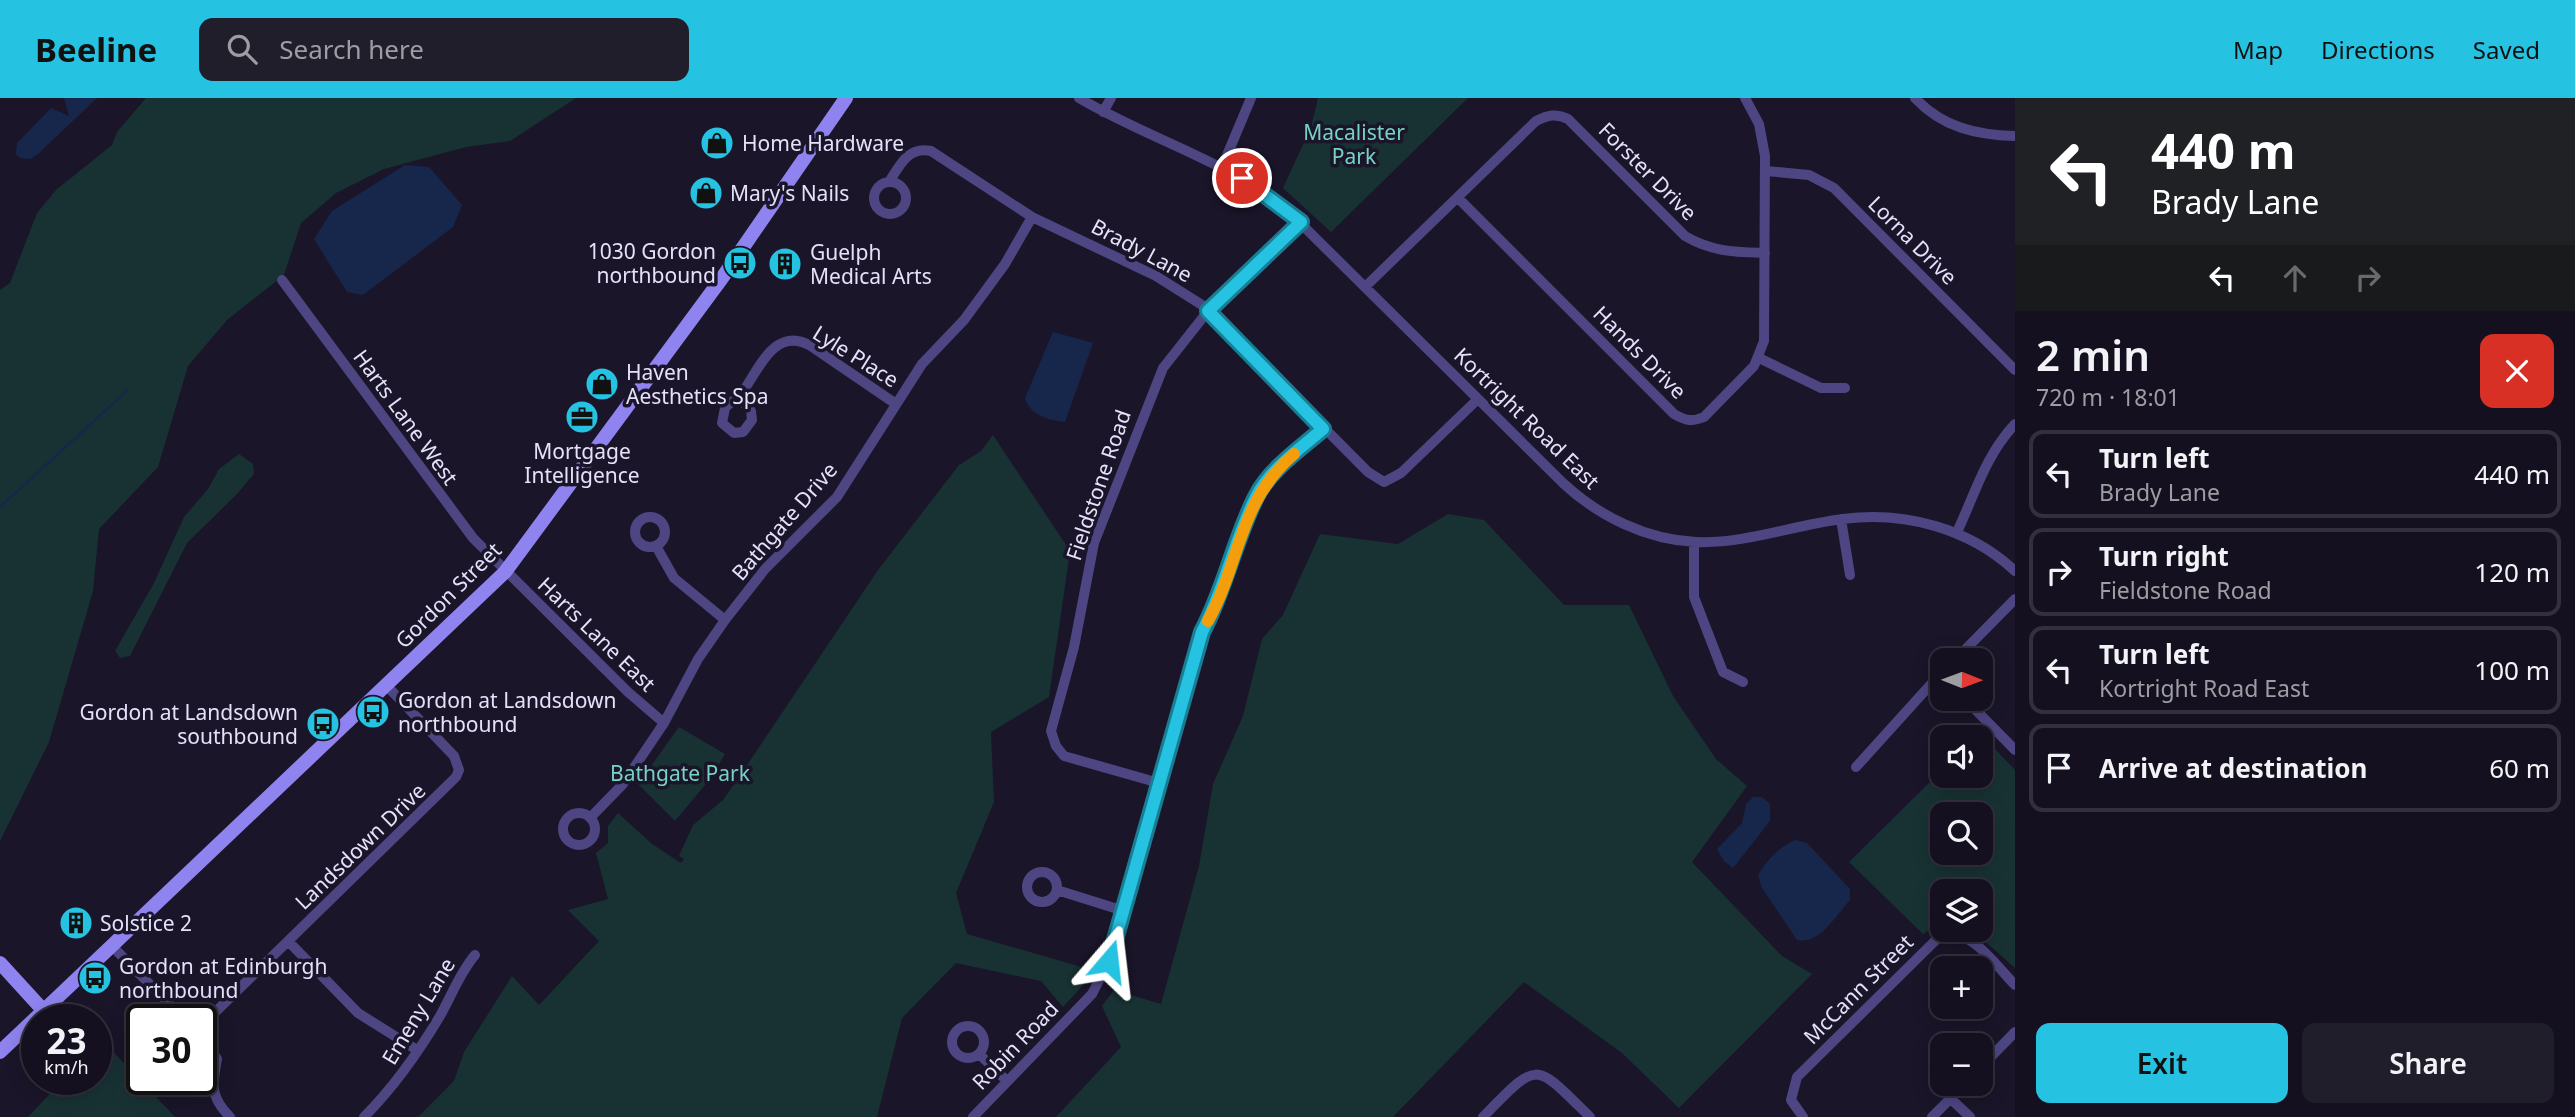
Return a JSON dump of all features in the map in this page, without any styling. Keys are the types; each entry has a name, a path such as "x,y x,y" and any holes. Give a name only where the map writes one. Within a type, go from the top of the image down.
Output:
{"main road":[{"name":"Gordon Street","path":"49,1004 505,572 722,278 846,98"},
{"path":"0,963 38,1004"},
{"name":"Gordon Street","path":"0,1052 21,1031"}],"street":[{"name":"Kortright Road East","path":"1079,98 1103,113 1222,167 1265,192 1301,222 1563,483 1587,503 1640,531 1694,542 1739,540 1841,519 1892,517 1957,532 2015,571"},
{"path":"1103,113 1111,98"},
{"path":"1222,167 1251,98"},
{"path":"1745,98 1759,124 1766,171 1766,325 1759,358 1821,388 1845,388"},
{"path":"1915,98 1934,116 1962,129 1980,134 2015,136"},
{"name":"Forster Drive","path":"1366,286 1459,199 1536,121 1547,115 1559,114 1568,119 1685,236 1704,247 1724,252 1765,253"},
{"name":"Brady Lane","path":"889,182 908,154 926,150 1032,217 1156,276 1208,311 1323,429 1368,472 1384,482 1401,473 1478,399"},
{"name":"Lorna Drive","path":"1766,171 1809,175 1834,188 2015,370"},
{"name":"Hands Drive","path":"1459,199 1682,419 1695,420 1704,417 1759,358"},
{"name":"Bathgate Drive","path":"590,818 624,783 664,723 698,659 725,620 765,569 837,497 922,364 972,309 1005,264 1032,217"},
{"name":"Fieldstone Road","path":"1159,783 1064,755 1056,746 1051,731 1074,647 1094,543 1163,368 1208,311 1301,222"},
{"name":"Harts Lane West","path":"282,280 413,460 473,538 491,553 505,572"},
{"name":"Lyle Place","path":"739,397 771,349 783,342 798,341 896,404"},
{"path":"1957,532 1994,449 2015,424"},
{"name":"Robin Road","path":"973,1117 1092,994 1109,961 1202,632 1215,608 1256,496 1276,470 1323,429"},
{"path":"1841,519 1850,575"},
{"path":"1694,542 1693,597 1723,672 1743,682"},
{"path":"656,546 674,578 725,620"},
{"name":"Harts Lane East","path":"505,572 628,692 664,723"},
{"path":"1967,648 2015,599"},
{"name":"Landsdown Drive","path":"217,1011 453,782 459,770 454,756 386,685"},
{"path":"1856,767 1930,687"},
{"path":"1977,711 2015,750"},
{"path":"1057,890 1124,911"},
{"name":"McCann Street","path":"1803,1117 1791,1100 1797,1077 1938,938 1947,933 1964,935 2015,985"},
{"path":"289,942 358,1013 417,1050"},
{"path":"111,945 169,1004"},
{"name":"Emeny Lane","path":"364,1117 398,1081 439,1017 457,979 475,955"},
{"path":"1993,1055 2015,1032"},
{"path":"979,1054 1007,1081"},
{"path":"1483,1117 1521,1078 1539,1073 1549,1078 1590,1117"},
{"path":"214,1095 215,1100 230,1117"},
{"path":"1932,1117 1954,1096"},
{"path":"1951,1099 1970,1117"}],"green space":[{"path":"146,98 576,98 510,141 466,147 384,169 336,193 301,223 284,275 227,320 188,366 158,467 99,529 93,591 49,742 0,841 0,290 10,283 37,213 56,190 112,145 117,132"},
{"name":"Macalister Park","path":"1318,98 1468,98 1331,232 1283,188 1311,127"},
{"path":"993,435 1070,551 1049,697 991,732 994,802 956,893 967,934 1092,970 1084,984 1063,1007 1041,981 956,963 902,1018 877,1117 418,1117 454,1081 464,1052 512,976 539,1005 599,941 568,910 608,899 596,853 608,843 608,826 618,813 652,844 681,863 684,859 679,856 693,825 723,800 878,570 959,465 981,451"},
{"path":"239,454 253,464 254,474 187,543 130,656 120,658 115,651 154,583 184,517 208,489 219,469"},
{"path":"1448,514 1484,520 1564,605 1629,605 1673,696 1716,759 1747,786 1692,862 1782,956 1812,974 1679,1108 1622,1053 1524,982 1393,1117 1056,1117 1121,1047 1102,1006 1114,990 1161,1004 1199,866 1213,784 1243,716 1262,639 1283,615 1320,534 1398,544"},
{"name":"Bathgate Park","path":"679,727 725,754 710,779 675,821 638,784"},
{"path":"1993,747 2015,770 2015,968 1986,942 1993,942 1993,879 1930,879 1930,930 1923,934 1849,862 1930,782 1930,788 1993,788"},
{"path":"112,1051 126,1065 126,1095 154,1095 175,1117 28,1117 49,1095 112,1095"}],"water":[{"path":"64,98 97,98 38,154 31,159 20,158 16,154 17,143 51,108 69,116"},
{"path":"405,165 429,167 462,205 453,227 363,295 347,292 314,239 332,211"},
{"path":"1053,332 1093,343 1065,422 1036,413 1025,398"},
{"path":"1753,797 1762,797 1770,804 1770,821 1733,868 1724,861 1717,849 1742,823 1746,804"},
{"path":"1795,840 1807,843 1850,889 1850,900 1833,921 1813,938 1805,940 1797,940 1762,888 1758,875 1774,854"}],"waterway":[{"path":"0,507 128,390"}],"slow traffic":[{"path":"1208,621 1256,496 1276,470 1294,454"}],"place":[{"name":"Home Hardware","path":"717,143"},
{"name":"Mary's Nails","path":"706,193"},
{"name":"1030 Gordon northbound","path":"740,263"},
{"name":"Guelph Medical Arts","path":"785,264"},
{"name":"Haven Aesthetics Spa","path":"602,384"},
{"name":"Mortgage Intelligence","path":"582,417"},
{"name":"Gordon at Landsdown northbound","path":"373,712"},
{"name":"Gordon at Landsdown southbound","path":"323,724"},
{"name":"Solstice 2","path":"76,923"},
{"name":"Gordon at Edinburgh northbound","path":"95,978"}],"route":[{"path":"1109,961 1202,632 1215,608 1256,496 1276,470 1323,429 1208,311 1301,222 1265,192 1242,178"}]}
